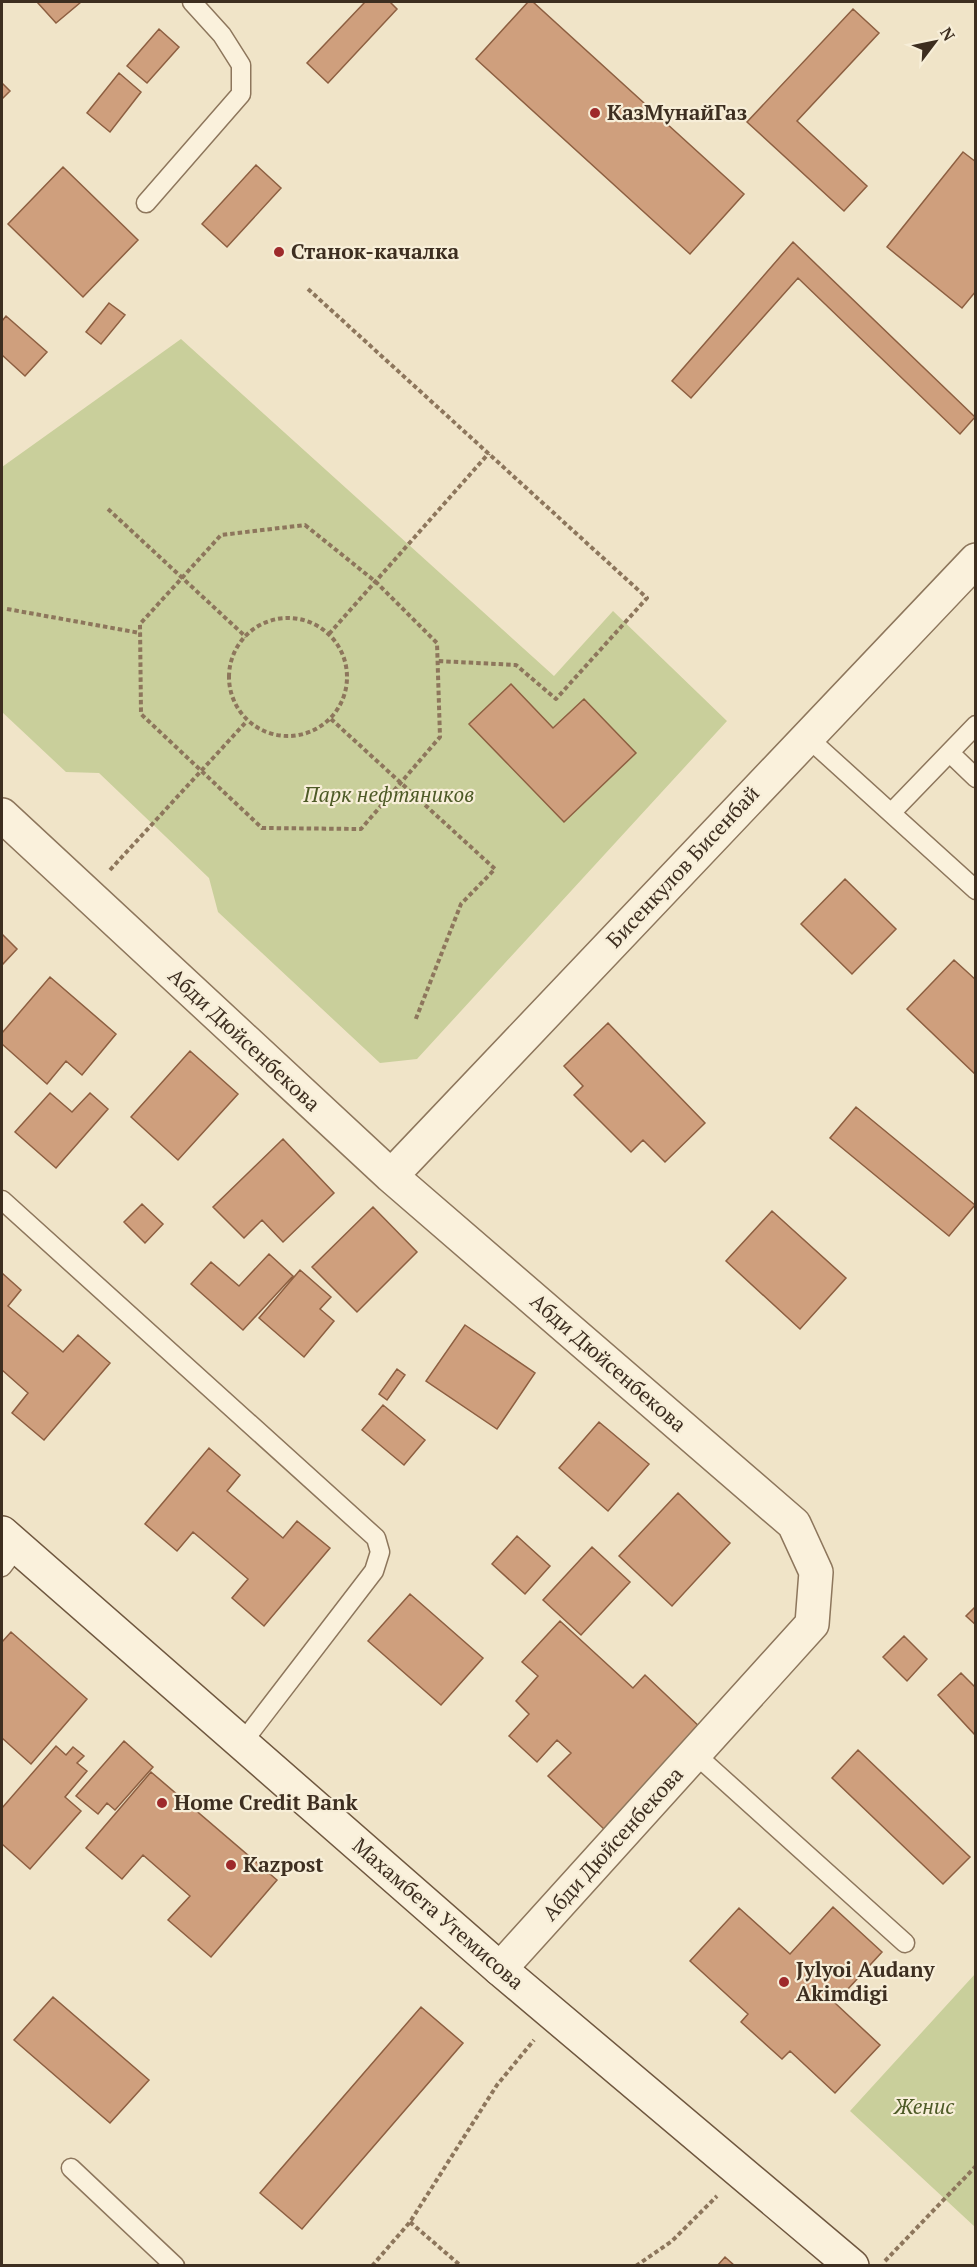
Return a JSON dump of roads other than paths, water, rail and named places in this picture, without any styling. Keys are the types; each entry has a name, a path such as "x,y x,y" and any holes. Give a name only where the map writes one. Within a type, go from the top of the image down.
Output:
{"street":[{"name":"Бисенкулов Бисенбай","path":"391,1176 975,560"},
{"name":"Абди Дюйсенбекова","path":"2,816 391,1176 794,1524 816,1572 812,1624 500,1969"},
{"name":"Махамбета Утемисова","path":"7,1549 242,1743 500,1969 852,2265"}],"lane":[{"path":"146,203 241,94 240,65 222,35 192,2"},
{"path":"891,813 975,725"},
{"path":"807,737 975,890"},
{"path":"950,753 975,778"},
{"path":"2,1200 376,1538 380,1552 375,1571 242,1743"},
{"path":"695,1754 904,1943"},
{"path":"70,2168 176,2265"}],"place":[{"name":"КазМунайГаз","path":"595,113"},
{"name":"Станок-качалка","path":"279,252"},
{"name":"Home Credit Bank","path":"162,1803"},
{"name":"Kazpost","path":"231,1865"},
{"name":"Jylyoi Audany Akimdigi","path":"784,1982"}],"park label":[{"name":"Парк нефтяников","path":"389,795"},
{"name":"Женис","path":"924,2107"}]}
